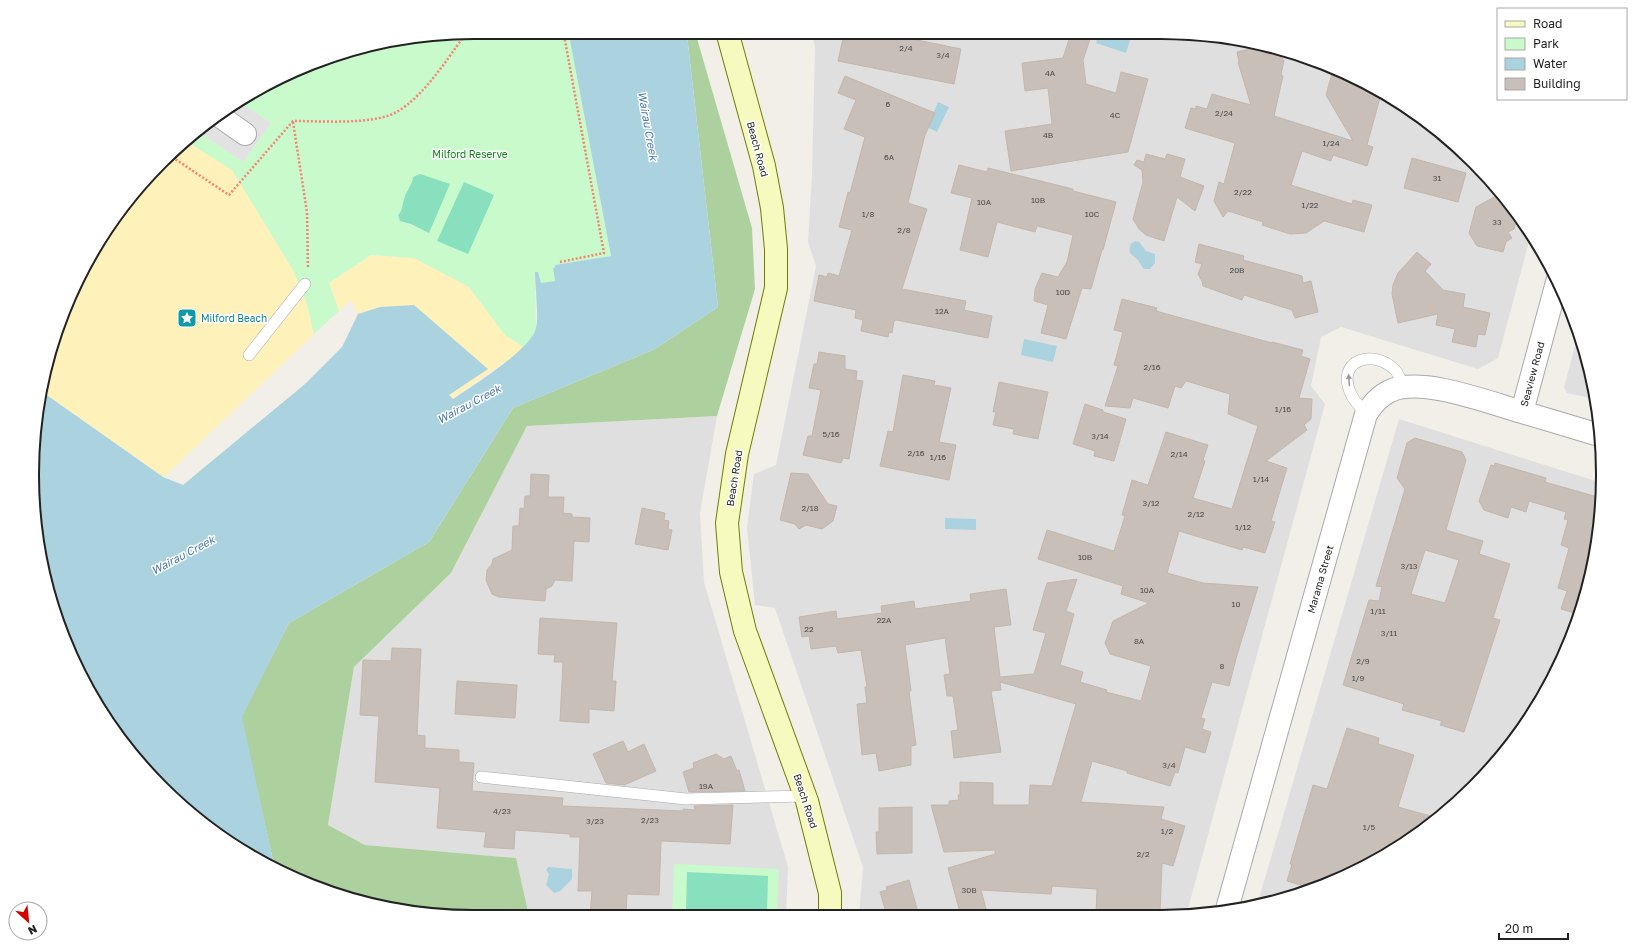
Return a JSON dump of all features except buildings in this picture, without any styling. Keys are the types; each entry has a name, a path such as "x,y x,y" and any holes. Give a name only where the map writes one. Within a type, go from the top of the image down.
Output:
{"main road":[{"name":"Beach Road","path":"729,39 764,166 772,208 776,249 776,288 737,454 727,523 731,572 745,631 805,796 820,847 830,893 830,910"}],"street":[{"path":"223,119 245,134"},
{"name":"Seaview Road","path":"1555,290 1522,412 1594,433"},
{"name":"Marama Street","path":"1228,904 1366,414 1380,396 1403,387 1444,390 1522,412"}],"lane":[{"path":"249,355 305,284"},
{"path":"1366,414 1351,395 1347,380 1350,368 1357,362 1365,358 1379,360 1389,365 1396,371 1403,387"},
{"path":"481,777 686,799 805,796"}],"path":[{"path":"175,159 229,195 293,121 362,121 386,117 413,102 445,63 462,39"},
{"path":"560,262 604,253 565,39"},
{"path":"293,121 307,212 308,259 305,284"}],"shaded area":[{"path":"813,39 1160,39 1217,43 1245,47 1273,54 1327,72 1353,84 1378,97 1426,129 1448,147 1488,187 1506,209 1529,242 1498,358 1478,369 1341,327 1321,337 1311,386 1325,404 1188,909 859,910 863,867 775,608 755,605 747,528 754,474 776,465 816,266 808,242 812,175 815,47"},
{"path":"244,105 271,123 243,162 202,135"},
{"path":"1576,344 1589,400 1586,397 1567,393 1564,387"},
{"path":"717,416 700,513 704,582 788,867 786,910 528,910 515,858 365,845 328,825 354,667 451,573 527,426"},
{"path":"1399,419 1596,481 1595,503 1588,559 1573,614 1563,641 1538,692 1506,740 1488,762 1448,802 1402,837 1378,852 1327,877 1300,887 1259,898"}],"green space":[{"name":"Milford Reserve","path":"570,39 611,256 555,265 556,268 553,269 555,281 541,283 538,272 535,272 536,328 532,338 524,347 505,335 469,287 414,258 371,255 329,283 339,311 314,334 306,301 293,270 232,170 191,144 202,135 243,162 271,123 244,105 282,84 308,72 362,54 390,47 446,40"},
{"path":"687,39 697,39 752,228 755,289 717,416 527,426 451,573 354,667 328,825 365,845 516,858 528,910 446,909 390,902 335,887 308,877 273,860 241,717 289,623 429,542 513,408 655,349 718,307"},
{"path":"420,174 450,184 429,233 411,224 400,221 398,215 402,210 405,196 413,177"},
{"path":"464,182 494,195 468,254 437,241"},
{"path":"674,864 779,869 777,910 672,910"},
{"path":"687,872 768,876 767,910 686,910"}],"sand":[{"name":"Milford Beach","path":"191,144 232,170 293,270 306,301 314,334 164,477 46,395 62,335 72,308 97,257 129,209 147,187"},
{"path":"371,255 414,258 469,287 505,335 524,347 515,355 452,399 449,396 487,369 380,307 358,314 351,300 339,311 329,283"}],"water":[{"name":"Wairau Creek","path":"570,39 687,39 718,307 655,349 513,408 429,542 289,623 242,717 273,860 257,852 209,820 187,802 147,762 129,740 97,692 72,641 62,614 47,559 40,503 40,446 46,395 163,477 183,485 305,384 342,347 358,314 380,307 414,305 488,369 449,395 453,399 513,356 532,337 537,323 535,272 538,272 541,283 555,281 553,268 555,268 555,265 611,256"},
{"path":"1097,39 1130,40 1126,53 1096,43"},
{"path":"938,102 949,107 937,132 927,127"},
{"path":"1135,241 1139,242 1146,251 1155,254 1155,263 1150,269 1144,269 1130,252 1131,244"},
{"path":"1024,339 1057,346 1053,362 1021,355"},
{"path":"945,518 976,519 976,530 945,529"},
{"path":"548,867 572,869 572,879 560,891 554,893 546,885 549,874 546,870"}],"place":[{"name":"Milford Beach","path":"187,318"}]}
